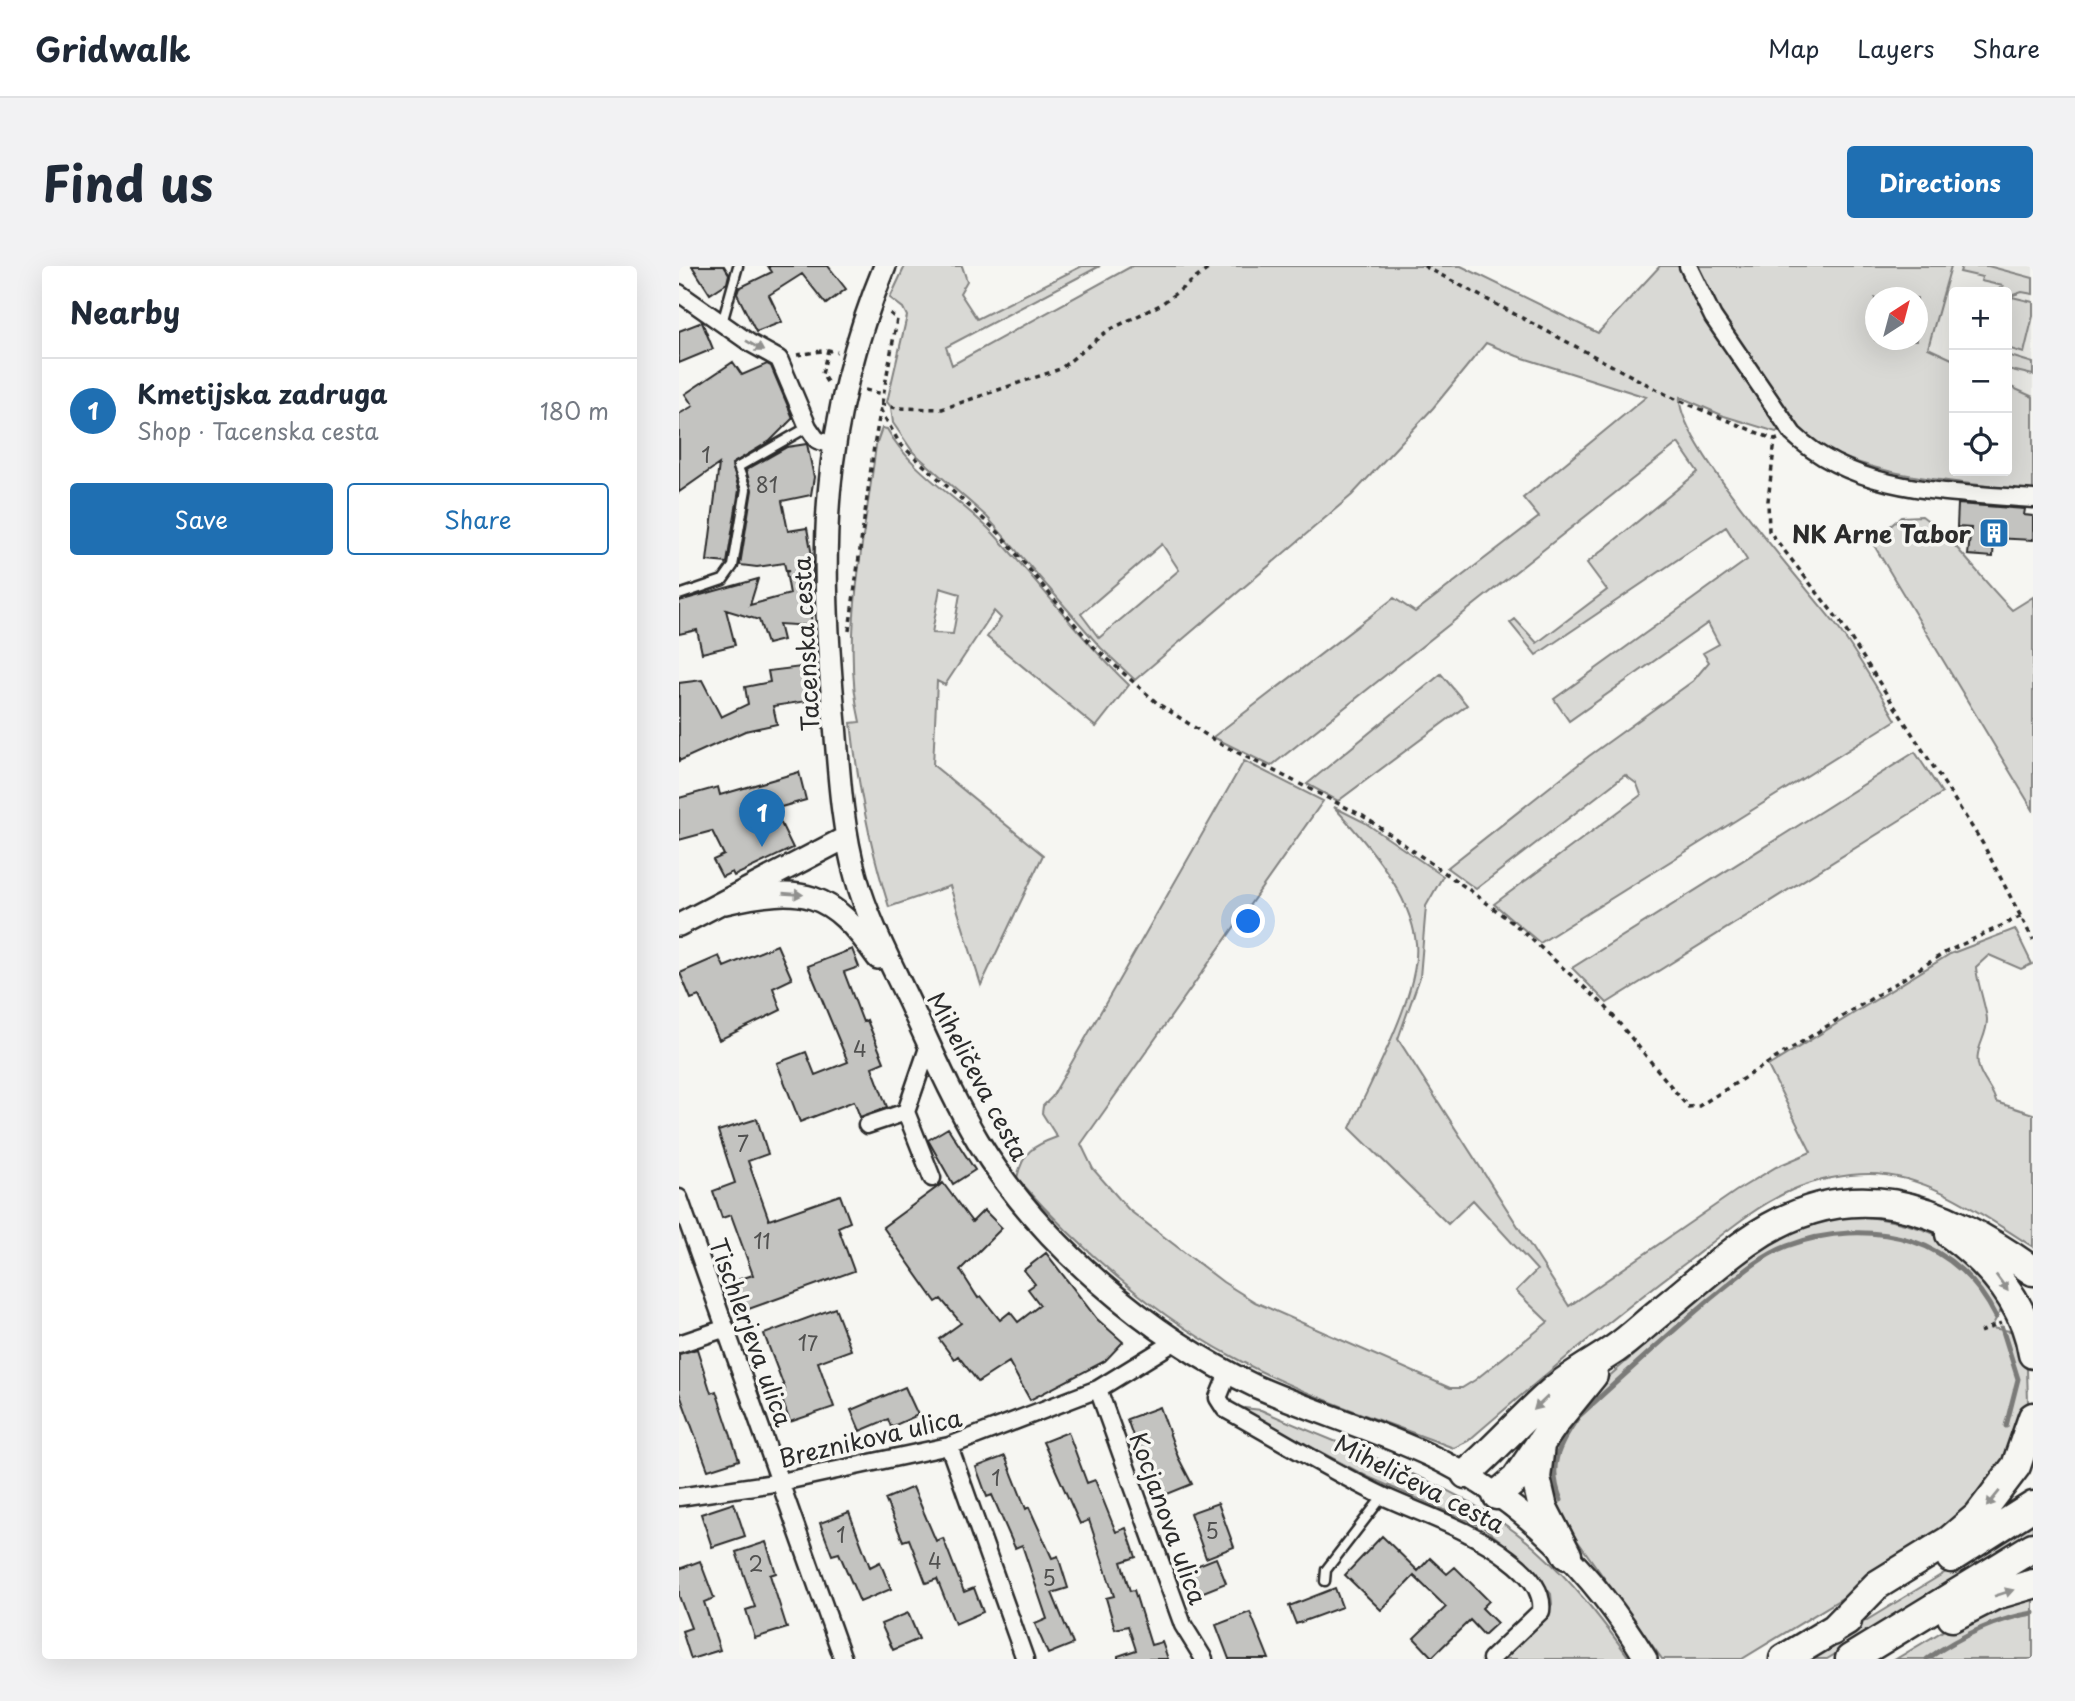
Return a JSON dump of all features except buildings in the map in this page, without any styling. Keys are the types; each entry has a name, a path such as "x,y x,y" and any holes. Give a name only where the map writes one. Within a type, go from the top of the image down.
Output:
{"highway":[{"path":"1466,1475 1583,1367 1615,1348 1746,1242 1778,1223 1815,1207 1871,1201 1945,1218 1976,1232 2033,1271"},
{"path":"1912,1209 1968,1247 1994,1272 2019,1309 2033,1354"},
{"path":"1497,1495 1516,1479 1573,1399 1615,1348"},
{"path":"1832,1631 1877,1585 1950,1540 1985,1509 2016,1466 2033,1417"},
{"path":"1540,1445 1536,1478 1543,1508 1567,1555"},
{"path":"1784,1659 2033,1506"},
{"path":"1851,1658 2033,1547"},
{"path":"1851,1658 1907,1644 1976,1604 2033,1584"}],"street":[{"name":"Tacenska cesta","path":"847,837 827,641 827,513 833,445 845,380 870,301 885,266"},
{"path":"1688,266 1713,317 1793,434 1809,449 1901,487 2033,499"},
{"path":"679,293 779,359 808,427 817,440 833,445"},
{"path":"679,925 847,837"},
{"name":"Miheličeva cesta","path":"847,837 869,918 929,1045 977,1139 1028,1212 1107,1288 1176,1341 1229,1373 1397,1441 1466,1475 1497,1495 1567,1555 1610,1605 1646,1659"},
{"path":"725,903 786,892 807,895 823,902 854,925 911,1006"},
{"path":"929,1045 906,1112 932,1178"},
{"path":"867,1125 906,1112"},
{"name":"Tischlerjeva ulica","path":"679,1198 843,1659"},
{"path":"679,1344 726,1328"},
{"name":"Breznikova ulica","path":"679,1497 781,1482 950,1447 1098,1389 1176,1341"},
{"name":"Miheličeva cesta","path":"1229,1373 1219,1398 1225,1409 1383,1496 1479,1538 1511,1560 1535,1585 1542,1603 1541,1611 1492,1659"},
{"name":"Kocjanova ulica","path":"1098,1389 1184,1625 1204,1659"},
{"path":"950,1447 1025,1659"}],"lane":[{"path":"722,323 738,266"},
{"path":"679,595 723,580 733,566 746,489 738,467 808,427"},
{"path":"1325,1581 1325,1570 1383,1496"}],"path":[{"path":"881,406 942,409 1060,369 1107,331 1160,305 1212,266"},
{"path":"1424,266 1671,397 1775,440 1793,434"},
{"path":"848,640 881,406 897,319 870,301"},
{"path":"791,355 828,350 822,374 827,382"},
{"path":"865,390 883,394"},
{"path":"881,406 900,444 920,466 999,533 1093,646 1157,704 1217,742 1363,816 1471,891 1518,927 1605,1006 1688,1107 1699,1106 1946,952 2022,916"},
{"path":"1775,440 1768,501 1769,531 1840,623 1983,844 2033,940"}],"shaded area":[{"path":"905,266 962,266 967,281 960,293 977,319 1082,266 1100,266 946,347 952,365 1132,266 1461,266 1598,333 1660,266 1682,266 1705,318 1780,429 1776,432 1724,416 1680,397 1684,417 1719,477 1836,625 1896,720 1540,943 1494,904 1641,795 1637,784 1625,775 1476,889 1447,868 1589,756 1693,681 1709,662 1703,653 1719,644 1708,623 1569,721 1554,699 1747,560 1726,527 1536,655 1510,623 1515,619 1537,643 1607,590 1587,563 1698,472 1678,443 1271,766 1213,737 1394,598 1415,612 1539,517 1523,498 1646,397 1517,356 1486,343 1433,408 1352,495 1135,680 1101,648 987,517 913,452 893,423 891,407 887,402 907,316 903,308 890,298","holes":["1162,544 1179,570 1099,638 1081,614"]},
{"path":"1692,266 1951,266 1928,348 1949,358 1949,476 2012,476 2012,387 2033,397 2033,491 1942,480 1877,468 1847,459 1820,446 1797,430 1701,286"},
{"path":"1951,266 2033,266 2033,397 2012,387 2012,287 1949,287 1949,358 1928,348"},
{"path":"1962,266 1988,266 2033,278 2033,294 2022,292 2012,295 2012,287 2002,287 1981,281 1982,277 1960,272"},
{"path":"2012,297 2033,302 2033,316 2024,353 2012,349"},
{"path":"2012,357 2033,363 2033,375 2012,370"},
{"path":"882,428 887,429 897,445 922,472 993,533 1093,648 1129,685 1096,727 987,637 1001,618 994,611 945,685 937,681 933,765 1043,855 981,985 950,886 889,907 876,862 857,770 851,723 860,722 855,690 854,621 876,445","holes":["940,588 960,594 953,634 932,633"]},
{"path":"1922,516 1947,537 2012,610 2033,597 2033,810 1872,542 1901,517"},
{"path":"1441,674 1467,705 1338,801 1307,784"},
{"path":"1915,752 1942,793 1921,807 1607,1003 1572,968"},
{"path":"1244,761 1323,801 1081,1144 1093,1169 1129,1210 1223,1282 1255,1302 1450,1388 1462,1388 1475,1380 1548,1322 1516,1291 1537,1270 1473,1200 1448,1224 1350,1128 1403,1011 1411,986 1416,943 1412,924 1396,887 1373,852 1334,807 1364,822 1443,876 1426,906 1420,977 1398,1039 1569,1306 1736,1191 1776,1167 1811,1152 1768,1066 1950,954 2015,929 2032,964 2021,969 1989,955 1976,967 1987,1020 1978,1062 1996,1102 2033,1114 2033,1247 1956,1199 1914,1181 1892,1176 1860,1174 1801,1186 1765,1204 1727,1231 1606,1325 1468,1441 1454,1448 1286,1383 1202,1339 1144,1299 1090,1254 1017,1178 1022,1162 1030,1151 1057,1137 1042,1113 1043,1106 1052,1097"},
{"path":"1861,1216 1906,1224 1949,1242 1976,1266 2003,1306 1991,1328 2016,1332 2022,1340 2027,1369 2028,1402 2013,1454 1941,1538 1742,1659 1662,1659 1559,1515 1547,1486 1550,1445 1591,1392 1739,1263 1802,1227 1832,1219"},
{"path":"1236,1407 1261,1410 1405,1470 1441,1487 1507,1526 1536,1549 1575,1588 1630,1659 1501,1659 1544,1619 1552,1604 1551,1594 1517,1554 1483,1527 1366,1476"},
{"path":"2033,1519 2033,1534 1827,1659 1803,1659"},
{"path":"2033,1594 2033,1659 1896,1659 1948,1628"}],"waterway":[{"path":"1561,1500 1555,1477 1557,1457 1578,1417 1737,1277 1787,1246 1818,1237 1849,1233 1881,1234 1912,1241 1938,1253 1961,1270 1981,1292 1996,1317"},
{"path":"2002,1328 2018,1379 2006,1426"},
{"path":"1927,1659 1977,1630 2033,1613"}],"place":[{"name":"NK Arne Tabor","path":"1994,533"},
{"name":"Kmetijska zadruga","path":"762,847"}]}
